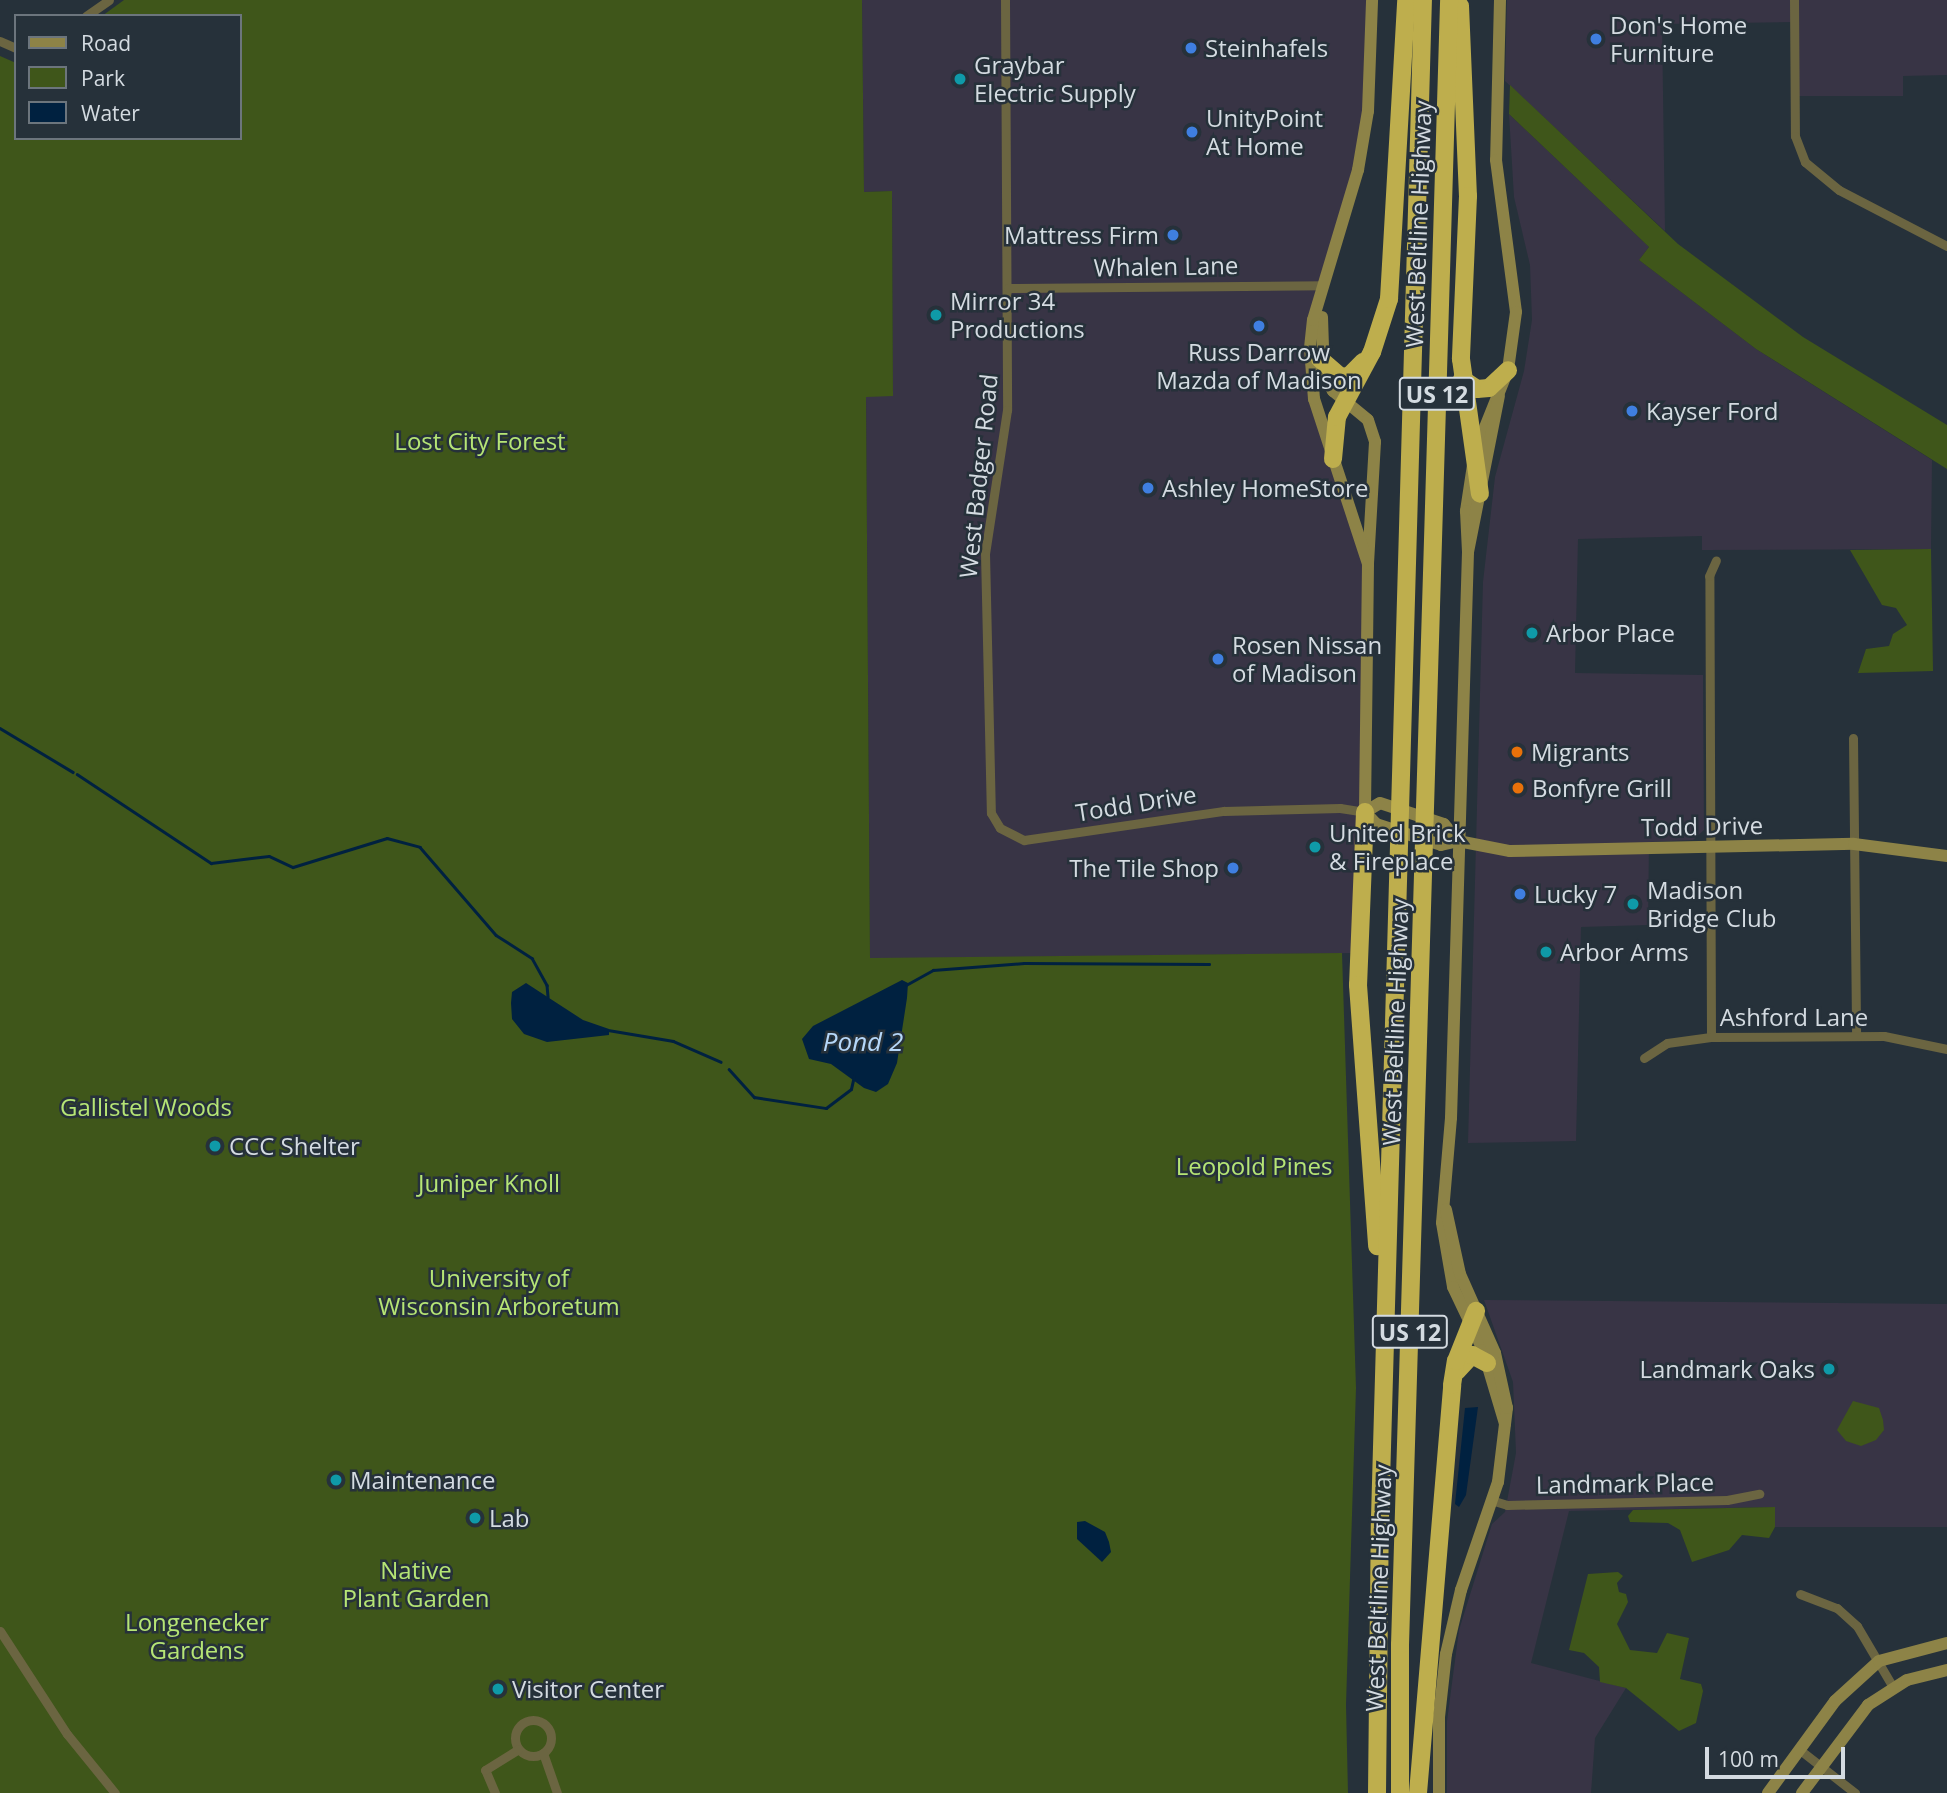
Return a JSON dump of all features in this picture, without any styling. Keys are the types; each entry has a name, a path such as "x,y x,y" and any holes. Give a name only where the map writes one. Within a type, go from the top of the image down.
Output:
{"highway":[{"path":"1333,459 1334,429 1372,352 1392,274 1406,0"},
{"name":"West Beltline Highway","path":"1377,1793 1383,1396 1423,0"},
{"name":"West Beltline Highway","path":"1400,1793 1400,1645 1449,0"},
{"path":"1460,0 1468,196 1462,379 1480,494"},
{"path":"1320,359 1333,373 1349,376 1372,352"},
{"path":"1462,379 1477,389 1489,388 1508,370"},
{"path":"1365,812 1358,975 1373,1163 1383,1396"},
{"path":"1418,1793 1438,1522 1454,1373 1462,1344 1474,1320"},
{"path":"1454,1373 1472,1355 1487,1363"}],"street":[{"path":"89,14 109,0"},
{"name":"West Badger Road","path":"1000,828 988,798 985,553 1007,410 1005,0"},
{"path":"1368,564 1333,459 1311,373 1313,320 1358,170 1368,111 1372,0"},
{"path":"1439,1793 1446,1654 1461,1590 1502,1464 1505,1424 1503,1383 1446,1260 1468,552 1466,511 1475,452 1508,370 1516,297 1496,160 1500,0"},
{"path":"1794,0 1795,136 1805,162 1839,190 1947,246"},
{"path":"1324,285 1320,359 1324,377 1347,402 1368,419 1375,442 1368,564 1365,812"},
{"name":"Whalen Lane","path":"1008,288 1324,285"},
{"path":"1468,552 1499,396"},
{"path":"1711,1037 1709,576 1716,560"},
{"path":"1853,738 1856,1036"},
{"name":"Todd Drive","path":"1365,812 1380,803 1444,824 1458,841"},
{"name":"Todd Drive","path":"1000,828 1024,841 1224,811 1340,808 1365,812 1376,824 1441,845 1458,841 1510,850 1854,844 1947,856"},
{"name":"Ashford Lane","path":"1644,1058 1667,1043 1711,1037 1856,1036 1912,1040 1947,1049"},
{"path":"1474,1320 1505,1424"},
{"name":"Landmark Place","path":"1491,1500 1507,1505 1727,1500 1759,1493"},
{"path":"1801,1594 1837,1608 1857,1626 1893,1687"},
{"path":"0,1631 67,1734 115,1793"},
{"path":"1768,1793 1835,1701 1878,1661 1947,1643"},
{"path":"1802,1793 1868,1705 1893,1687 1947,1670"},
{"path":"543,1753 527,1755 518,1749 514,1738 518,1727 534,1720 545,1724 551,1734 543,1753 557,1793"},
{"path":"495,1793 485,1770 518,1749"},
{"path":"1800,1750 1855,1793"}],"shaded area":[{"path":"862,0 1372,0 1368,111 1324,285 1311,373 1368,564 1358,953 870,959 866,396 893,395 892,191 864,192"},
{"path":"1507,0 1947,0 1947,75 1903,76 1903,96 1794,96 1794,22 1662,24 1665,231 1505,81"},
{"path":"1509,114 1649,247 1639,260 1756,349 1932,460 1931,549 1702,550 1702,536 1578,539 1575,673 1703,675 1704,830 1693,840 1649,842 1648,925 1581,927 1576,1141 1468,1143 1483,582 1495,477 1524,371 1532,320 1530,265 1514,197"},
{"path":"1484,1300 1947,1304 1947,1527 1775,1527 1774,1507 1569,1511 1531,1663 1626,1688 1595,1738 1591,1793 1447,1793 1447,1721 1459,1630 1492,1524 1505,1512 1516,1453 1513,1382"}],"green space":[{"name":"University of Wisconsin Arboretum","path":"124,0 862,0 864,192 892,191 893,396 866,397 870,958 1342,953 1356,1388 1346,1705 1348,1793 0,1793 0,56 14,62 14,140 242,140 242,14 105,14"},
{"path":"1510,85 1678,244 1803,337 1947,425 1947,469 1756,349 1639,260 1649,247 1509,114"},
{"path":"1931,549 1933,671 1858,673 1866,649 1889,646 1893,634 1907,625 1896,608 1882,605 1850,550"},
{"path":"1853,1401 1879,1408 1883,1420 1884,1430 1876,1440 1861,1446 1846,1441 1837,1430"},
{"path":"1775,1507 1775,1527 1769,1538 1742,1535 1729,1550 1692,1562 1680,1530 1668,1523 1630,1522 1628,1516 1633,1510"},
{"path":"1618,1572 1623,1576 1617,1583 1619,1592 1626,1594 1628,1602 1617,1624 1630,1650 1657,1653 1667,1633 1689,1638 1680,1679 1701,1684 1703,1691 1696,1723 1679,1731 1626,1688 1600,1682 1599,1667 1584,1653 1569,1650 1588,1574"}],"water":[{"name":"Pond 2","path":"902,980 908,983 907,998 897,1063 888,1084 876,1092 864,1088 831,1064 809,1059 802,1039 813,1026"},
{"path":"526,983 583,1020 609,1029 609,1035 547,1042 524,1034 512,1019 511,1003 512,992"},
{"path":"1478,1407 1466,1495 1459,1507 1455,1504 1465,1408"},
{"path":"1085,1521 1105,1532 1111,1552 1102,1562 1077,1539 1077,1522"}],"waterway":[{"path":"0,728 73,772"},
{"path":"77,774 211,863 269,856 293,867 387,838 420,847 496,935 532,958 547,985 548,997"},
{"path":"906,985 933,970 1024,963 1209,964"},
{"path":"608,1030 673,1041 721,1062"},
{"path":"729,1069 754,1097 826,1108 851,1089 854,1076"}],"place":[{"name":"Don's Home Furniture","path":"1596,39"},
{"name":"Steinhafels","path":"1191,48"},
{"name":"Graybar Electric Supply","path":"960,79"},
{"name":"UnityPoint At Home","path":"1192,132"},
{"name":"Mattress Firm","path":"1173,235"},
{"name":"Mirror 34 Productions","path":"936,315"},
{"name":"Russ Darrow Mazda of Madison","path":"1259,326"},
{"name":"Kayser Ford","path":"1632,411"},
{"name":"Ashley HomeStore","path":"1148,488"},
{"name":"Arbor Place","path":"1532,633"},
{"name":"Rosen Nissan of Madison","path":"1218,659"},
{"name":"Migrants","path":"1517,752"},
{"name":"Bonfyre Grill","path":"1518,788"},
{"name":"United Brick & Fireplace","path":"1315,847"},
{"name":"The Tile Shop","path":"1233,868"},
{"name":"Lucky 7","path":"1520,894"},
{"name":"Madison Bridge Club","path":"1633,904"},
{"name":"Arbor Arms","path":"1546,952"},
{"name":"CCC Shelter","path":"215,1146"},
{"name":"Landmark Oaks","path":"1829,1369"},
{"name":"Maintenance","path":"336,1480"},
{"name":"Lab","path":"475,1518"},
{"name":"Visitor Center","path":"498,1689"}],"park label":[{"name":"Lost City Forest","path":"480,441"},
{"name":"Gallistel Woods","path":"146,1107"},
{"name":"Leopold Pines","path":"1254,1166"},
{"name":"Juniper Knoll","path":"489,1183"},
{"name":"Native Plant Garden","path":"416,1584"},
{"name":"Longenecker Gardens","path":"197,1636"}]}
